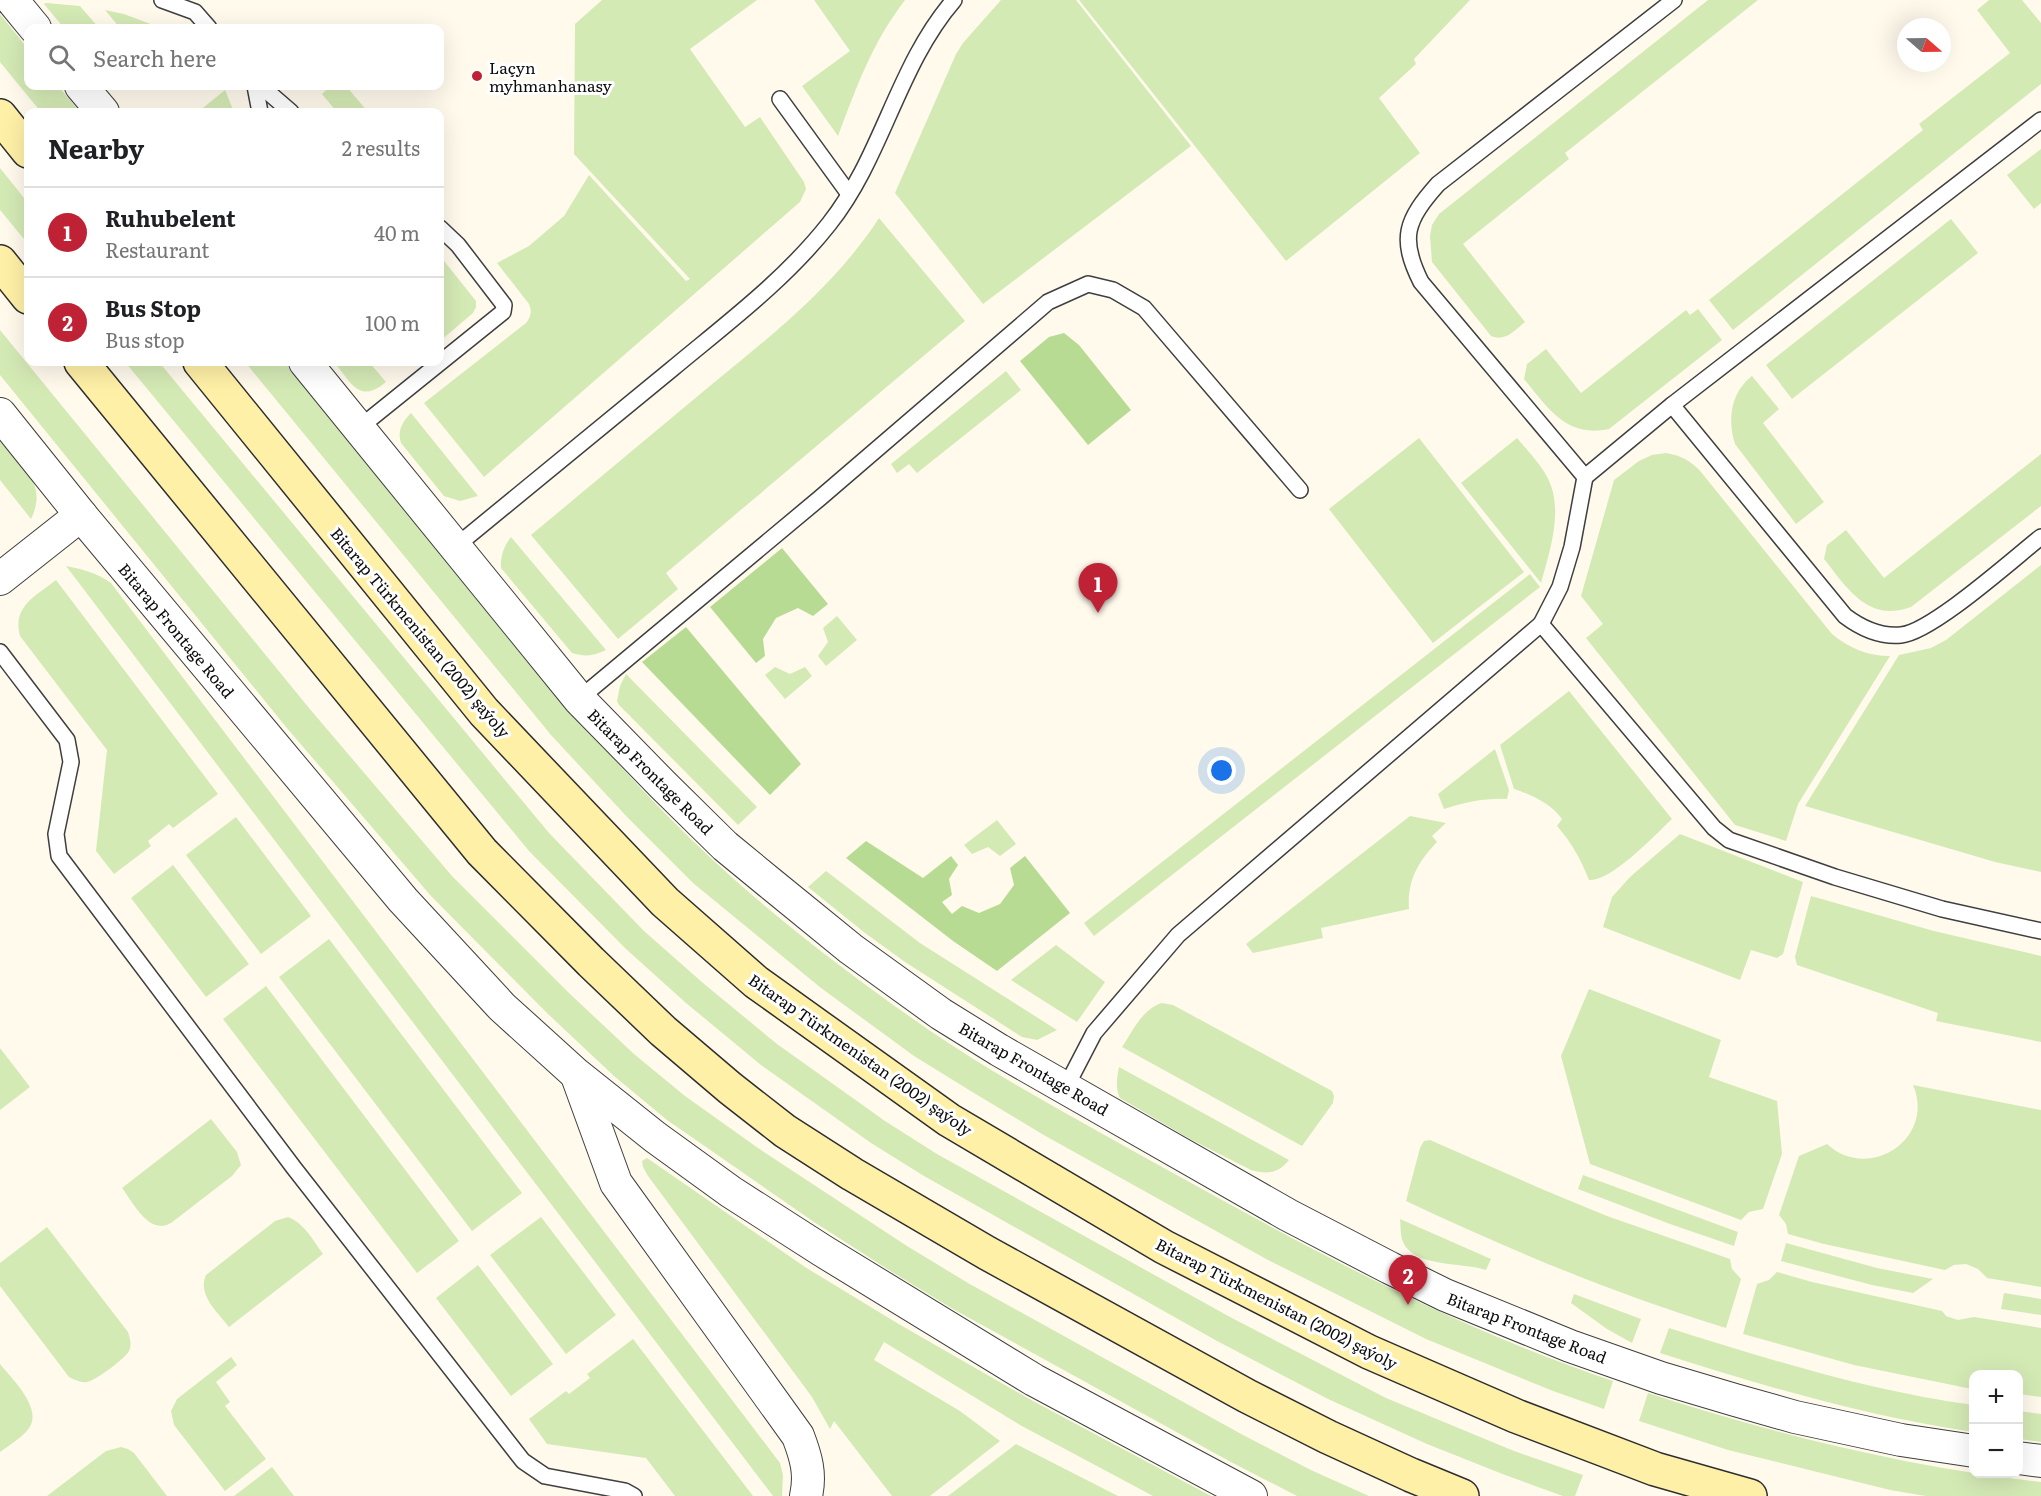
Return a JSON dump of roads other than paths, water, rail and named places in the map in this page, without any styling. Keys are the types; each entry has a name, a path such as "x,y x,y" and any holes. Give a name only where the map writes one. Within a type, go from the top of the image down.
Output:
{"main road":[{"path":"0,116 24,146"},
{"path":"0,262 24,292"},
{"path":"84,366 482,852 655,1024 730,1088 785,1131 852,1174 987,1252 1247,1396 1328,1437 1462,1496"},
{"name":"Bitarap Türkmenistan (2002) şaýoly","path":"203,366 484,712 665,902 756,982 949,1120 1164,1247 1369,1352 1516,1416 1655,1469 1750,1496"}],"street":[{"path":"12,0 32,24"},
{"path":"84,90 100,108"},
{"name":"Bitarap Frontage Road","path":"308,366 579,699 725,846 851,949 941,1014 999,1050 1288,1215 1446,1295 1570,1346 1661,1378 1795,1417 1901,1440 1969,1450"},
{"name":"Bitarap Frontage Road","path":"0,414 81,515 404,900 502,1007 576,1074 655,1137 722,1185 823,1251 1034,1380 1251,1496"},
{"path":"0,579 81,515"},
{"path":"576,1074 616,1183 798,1436 808,1461 809,1485 806,1496"},
{"path":"2023,1459 2041,1461"}],"lane":[{"path":"162,0 195,12 206,24"},
{"path":"455,547 743,310 796,260 829,224 856,184 914,58 939,18 954,0"},
{"path":"1585,477 1421,282 1408,252 1407,237 1414,216 1438,184 1674,0"},
{"path":"256,90 259,108"},
{"path":"266,90 286,108"},
{"path":"780,99 849,194"},
{"path":"1066,1087 1094,1033 1178,934 1541,624 1560,587 1572,547 1585,477 1672,405 2041,120"},
{"path":"444,232 458,245 504,305 503,312 444,360"},
{"path":"579,699 820,498 1048,302 1089,284 1113,290 1144,308 1300,490"},
{"path":"359,428 436,366"},
{"path":"1672,405 1845,616 1858,626 1875,633 1901,635 1922,628 2041,537"},
{"path":"1541,624 1714,828 1729,840 1835,877 1931,906 2041,932"},
{"path":"0,652 67,740 71,762 56,834 59,856 294,1168 523,1461 545,1476 625,1491 634,1496"}],"place":[{"name":"Laçyn myhmanhanasy","path":"477,76"},
{"name":"Ruhubelent","path":"1098,613"},
{"name":"Bus Stop","path":"1408,1305"}]}
